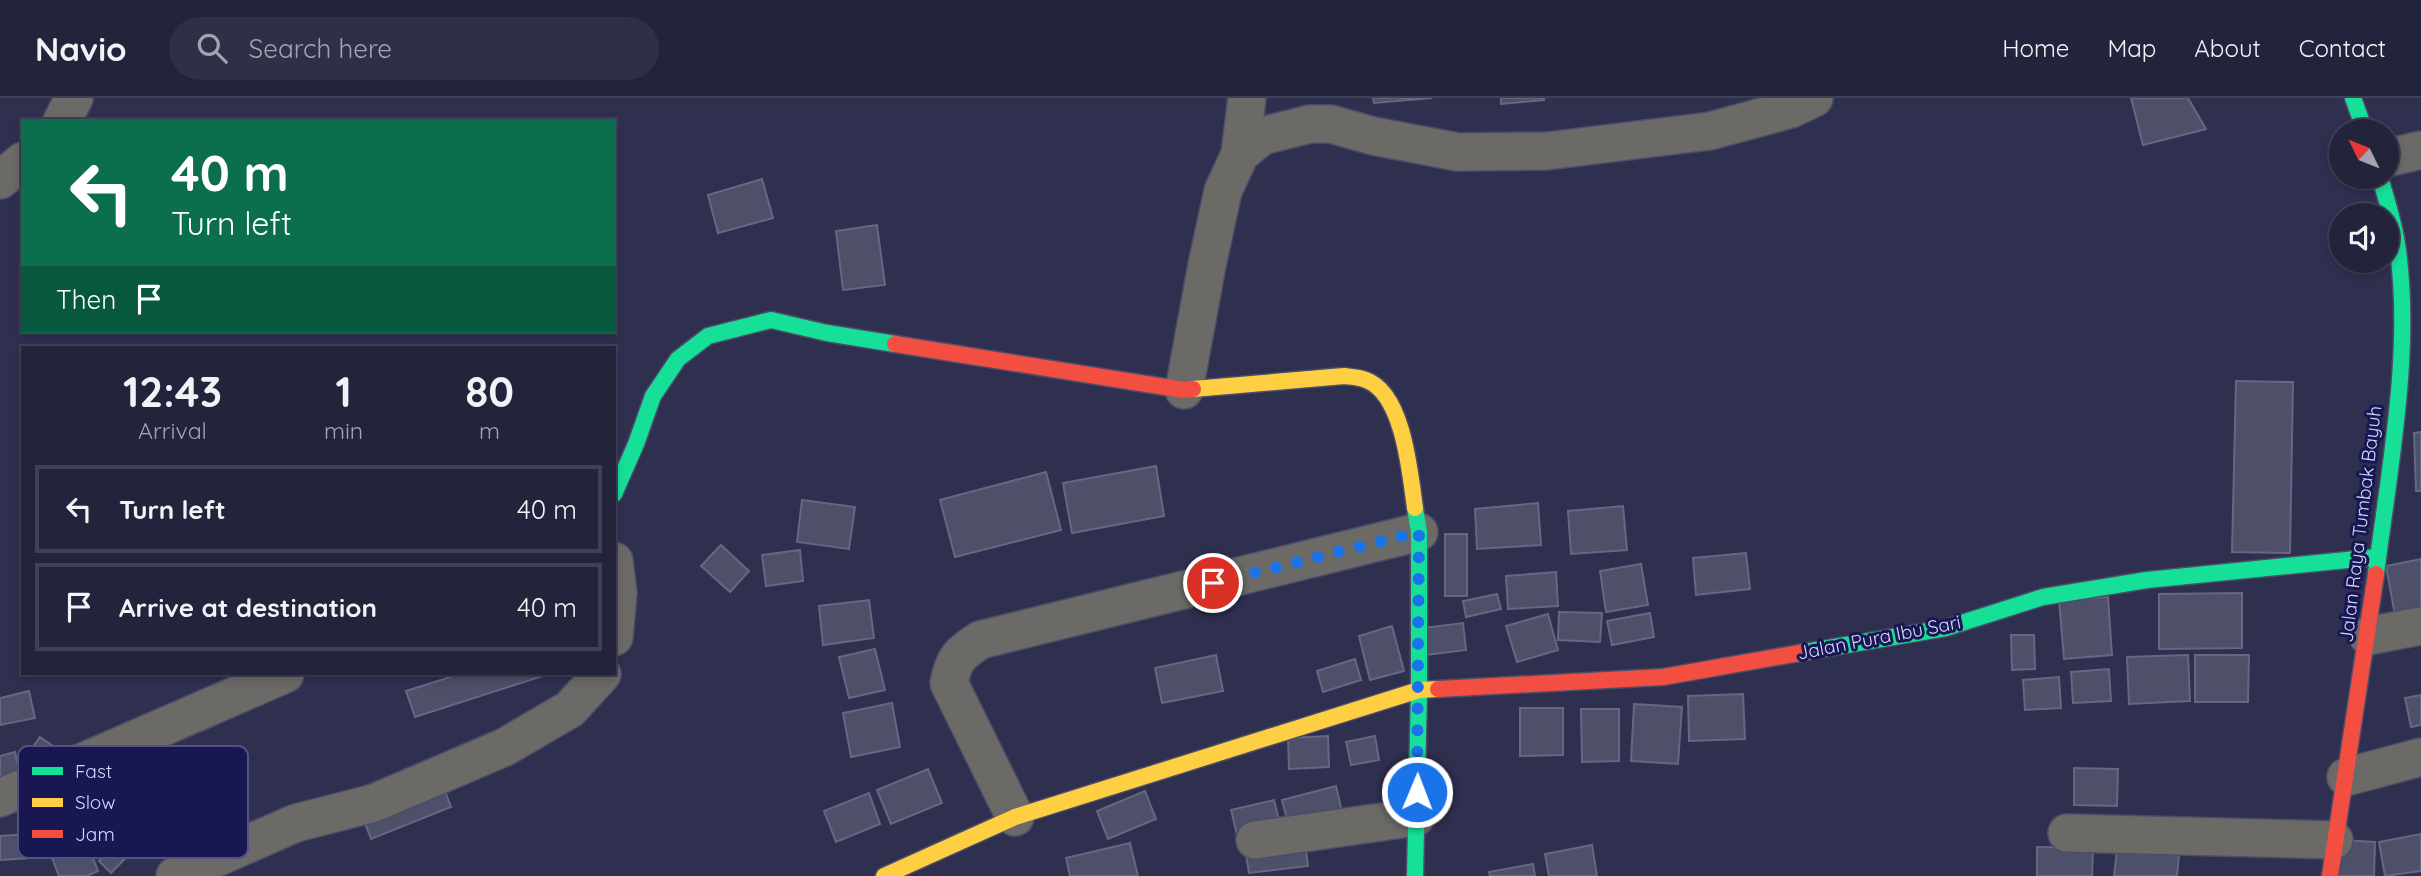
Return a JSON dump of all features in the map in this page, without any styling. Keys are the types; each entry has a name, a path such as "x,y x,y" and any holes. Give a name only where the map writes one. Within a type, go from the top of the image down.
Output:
{"street":[{"path":"63,119 74,98"},
{"path":"1184,390 1206,265 1223,191 1240,153 1247,98"},
{"path":"1240,153 1262,136 1310,124 1331,124 1373,136 1458,152 1547,150 1710,131 1791,109 1814,98"},
{"path":"2353,98 2361,119"},
{"path":"2399,155 2421,150"},
{"path":"0,180 21,163"},
{"name":"Jalan Raya Tumbak Bayuh","path":"2330,876 2368,636 2411,308 2383,189"},
{"path":"616,490 653,396 678,359 708,336 771,320 827,333 1184,390 1344,376 1367,380 1380,390 1392,406 1405,444 1419,532 1415,876"},
{"path":"1015,817 949,683 953,665 960,654 980,640 1419,532"},
{"name":"Jalan Pura Ibu Sari","path":"884,876 1015,817 1419,690 1663,677 1946,628 2043,597 2147,580 2377,557"},
{"path":"616,577 616,616"},
{"path":"2368,636 2421,626"},
{"path":"120,746 283,675"},
{"path":"248,844 296,823 374,803 505,747 570,709 601,675"},
{"path":"2346,777 2421,757"},
{"path":"0,798 18,790"},
{"path":"1255,840 1416,817"},
{"path":"2067,833 2334,840"},
{"path":"175,876 216,858"}],"building":[{"path":"1373,98 1432,98 1374,103"},
{"path":"1501,98 1544,98 1544,100 1501,104"},
{"path":"2131,98 2188,98 2206,129 2143,145"},
{"path":"762,179 773,218 718,233 708,195"},
{"path":"877,225 885,285 843,290 836,231"},
{"path":"2236,381 2293,382 2290,553 2232,552"},
{"path":"2421,432 2421,491 2416,491 2414,433"},
{"path":"1156,466 1164,516 1072,533 1063,483"},
{"path":"1046,472 1061,530 955,557 940,500"},
{"path":"802,500 855,507 849,549 797,542"},
{"path":"1538,503 1541,545 1477,549 1475,509"},
{"path":"1623,506 1627,550 1571,554 1568,511"},
{"path":"1445,534 1467,534 1467,596 1445,596"},
{"path":"721,545 749,571 730,592 701,566"},
{"path":"800,550 803,581 766,586 762,555"},
{"path":"1746,553 1750,589 1696,595 1693,558"},
{"path":"2421,559 2421,616 2396,621 2386,566"},
{"path":"1641,564 1648,605 1606,612 1600,571"},
{"path":"1556,572 1558,606 1508,609 1506,576"},
{"path":"2242,593 2242,648 2159,649 2159,594"},
{"path":"1497,594 1501,609 1466,617 1463,601"},
{"path":"2108,597 2112,655 2064,659 2059,600"},
{"path":"869,600 874,638 823,645 819,606"},
{"path":"1559,612 1602,613 1600,642 1558,640"},
{"path":"1650,613 1654,637 1612,645 1607,621"},
{"path":"1548,614 1558,650 1517,662 1506,626"},
{"path":"1463,623 1466,650 1426,655 1422,628"},
{"path":"1392,626 1404,671 1370,680 1359,636"},
{"path":"2011,635 2034,635 2035,669 2012,670"},
{"path":"875,649 885,690 849,698 839,657"},
{"path":"1216,655 1223,691 1162,703 1155,668"},
{"path":"2188,655 2190,701 2129,704 2127,657"},
{"path":"2195,655 2249,655 2248,702 2195,702"},
{"path":"1355,659 1361,680 1323,692 1317,671"},
{"path":"2109,669 2111,701 2073,703 2071,672"},
{"path":"457,675 546,675 415,717 406,691"},
{"path":"2059,677 2061,708 2025,710 2023,680"},
{"path":"29,691 35,718 0,725 0,698"},
{"path":"1743,694 1745,739 1689,741 1688,696"},
{"path":"2421,695 2421,725 2411,727 2405,698"},
{"path":"892,703 900,747 851,757 843,713"},
{"path":"1634,704 1682,707 1678,764 1631,761"},
{"path":"1520,708 1563,708 1563,755 1520,756"},
{"path":"1581,709 1619,709 1619,761 1582,762"},
{"path":"1328,736 1329,767 1289,769 1288,738"},
{"path":"1375,736 1379,760 1351,765 1346,742"},
{"path":"40,737 53,746 34,746"},
{"path":"15,752 18,784 0,788 0,756"},
{"path":"2074,768 2118,769 2117,806 2074,805"},
{"path":"928,769 942,803 891,824 877,790"},
{"path":"443,786 451,807 371,839 363,818"},
{"path":"1336,786 1342,812 1289,827 1282,800"},
{"path":"1145,791 1156,819 1108,839 1097,811"},
{"path":"869,793 880,824 836,842 824,811"},
{"path":"1274,800 1281,829 1238,839 1231,810"},
{"path":"2421,834 2421,871 2385,876 2379,842"},
{"path":"18,835 18,858 30,858 0,860 0,836"},
{"path":"2342,840 2375,842 2374,876 2339,876"},
{"path":"1305,842 1308,866 1249,873 1245,849"},
{"path":"1130,843 1138,876 1070,876 1066,858"},
{"path":"1592,845 1597,876 1549,876 1545,854"},
{"path":"2037,847 2093,848 2092,876 2037,876"},
{"path":"2117,849 2179,855 2177,876 2114,876"},
{"path":"52,858 93,858 98,871 87,876 59,876"},
{"path":"102,858 126,858 111,873 99,861"},
{"path":"1533,864 1535,876 1490,876 1489,872"}],"traffic: fast":[{"path":"2353,98 2361,119"},
{"path":"2376,574 2393,452 2402,325 2397,244 2383,189"},
{"path":"616,489 653,396 678,359 708,336 771,320 827,333 895,344"},
{"path":"1415,508 1419,532 1419,690 1415,876"},
{"path":"1805,652 1946,628 2043,597 2147,580 2377,557"}],"traffic: slow":[{"path":"1193,389 1344,376 1366,380 1379,388 1397,418 1403,436 1415,508"},
{"path":"884,876 1015,817 1419,690 1438,689"}],"traffic: jam":[{"path":"895,344 1184,390 1193,389"},
{"path":"2330,876 2376,574"},
{"path":"1438,689 1663,677 1805,652"}],"route":[{"path":"1213,583 1419,532 1417,792"}]}
